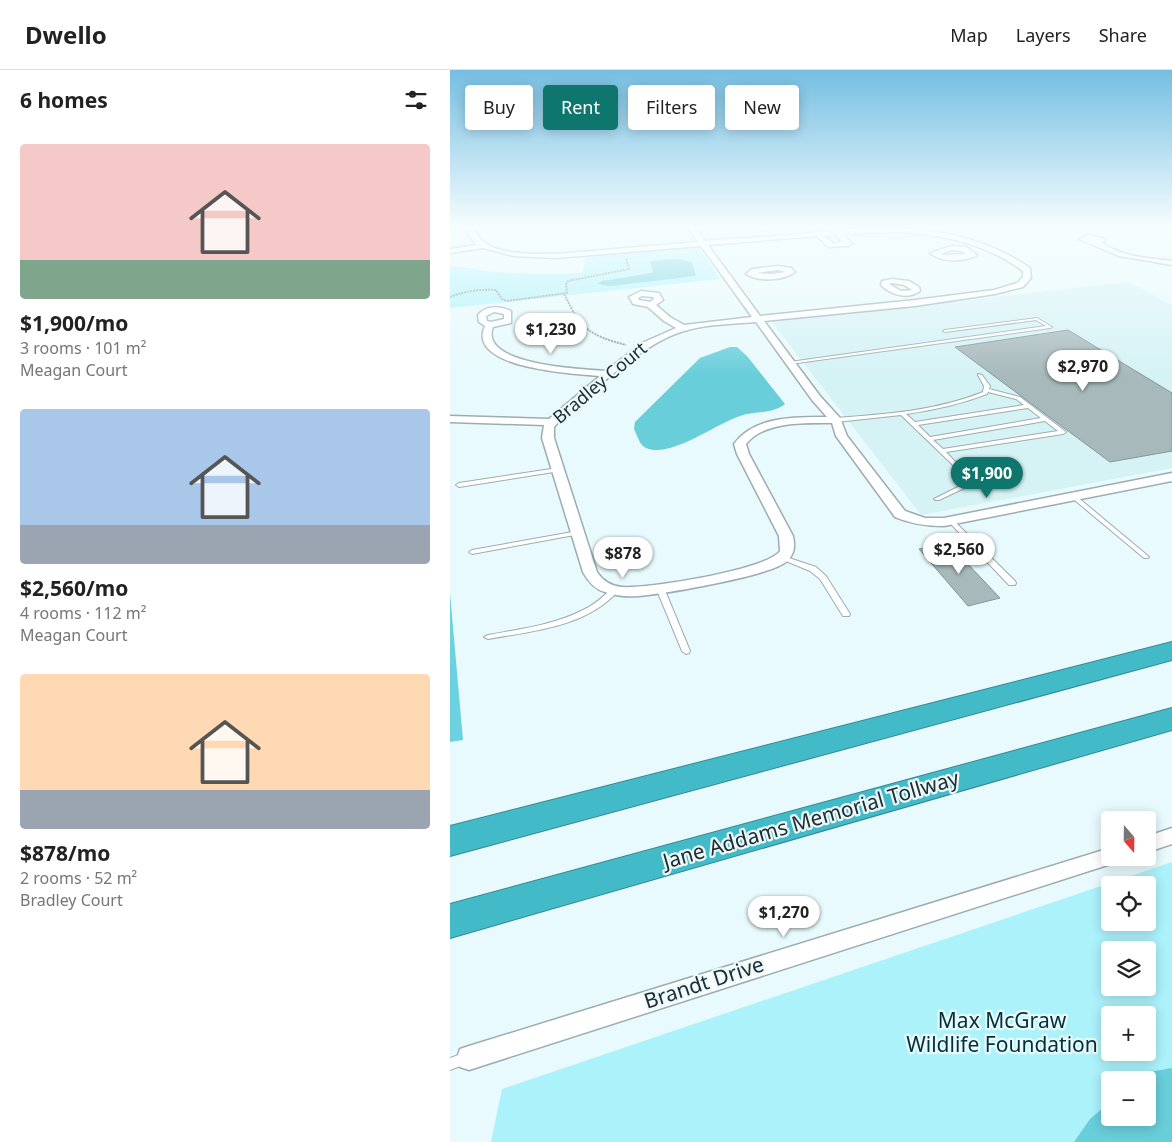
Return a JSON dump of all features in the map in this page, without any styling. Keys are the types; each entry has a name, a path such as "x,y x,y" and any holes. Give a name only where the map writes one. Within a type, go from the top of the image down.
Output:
{"highway":[{"path":"450,841 1172,651"},
{"name":"Jane Addams Memorial Tollway","path":"450,921 1172,719"}],"street":[{"path":"726,277 744,275"},
{"name":"Bradley Court","path":"614,591 600,585 593,578 547,434 551,422 607,374 654,338 683,328 922,302 995,292 1020,285 1026,278 1026,275"},
{"path":"726,277 816,398 836,420 842,436 900,514 911,519 925,522 951,521 1172,477"},
{"path":"910,294 922,302"},
{"path":"650,305 667,319 683,328"},
{"path":"490,325 487,334 490,346 504,357 530,364 607,374"},
{"path":"450,419 551,422"},
{"path":"614,591 627,593 750,571 783,558 790,546 743,454 740,444 746,435 760,428 804,421 836,420"},
{"path":"1156,841 1172,836"},
{"name":"Brandt Drive","path":"460,1061 1101,859"}],"lane":[{"path":"790,363 1050,327 1037,319 945,331 956,340"},
{"path":"836,420 902,412 970,400 985,393 987,386 980,376"},
{"path":"942,451 1063,432 1018,398 986,390"},
{"path":"915,424 1029,406"},
{"path":"902,412 972,483 938,500"},
{"path":"930,439 1046,419"},
{"path":"459,485 558,470"},
{"path":"1073,496 1146,557"},
{"path":"951,521 1012,583"},
{"path":"472,552 578,533"},
{"path":"783,558 813,570 823,578 846,614"},
{"path":"660,588 686,651"},
{"path":"488,638 575,619 595,608 614,591"}],"path":[{"path":"450,297 469,291 496,290 502,299 507,301 564,294 568,292 566,284 568,281 598,275"},
{"path":"564,294 573,306 575,316 583,326 603,338 626,345"}],"shaded area":[{"path":"639,275 696,276 610,286 597,284 602,281"},
{"path":"1128,282 1172,305 1172,468 921,515 772,322"},
{"path":"730,347 737,347 747,356 785,404 770,411 740,416 668,449 656,450 644,447 640,443 634,429 635,422 700,358"},
{"path":"450,593 463,740 450,742"},
{"path":"1172,1068 1172,1142 1074,1142 1090,1119 1101,1110 1101,1126 1156,1126 1155,1071"}],"green space":[{"path":"450,275 717,275 720,279 450,308"},
{"name":"Max McGraw Wildlife Foundation","path":"1172,862 1172,1142 491,1142 502,1089 1101,886 1101,931 1156,931 1156,876 1131,876"}],"building":[{"path":"1068,330 1172,393 1172,451 1110,462 955,347"},
{"path":"948,543 1000,598 968,606 919,549"}]}
